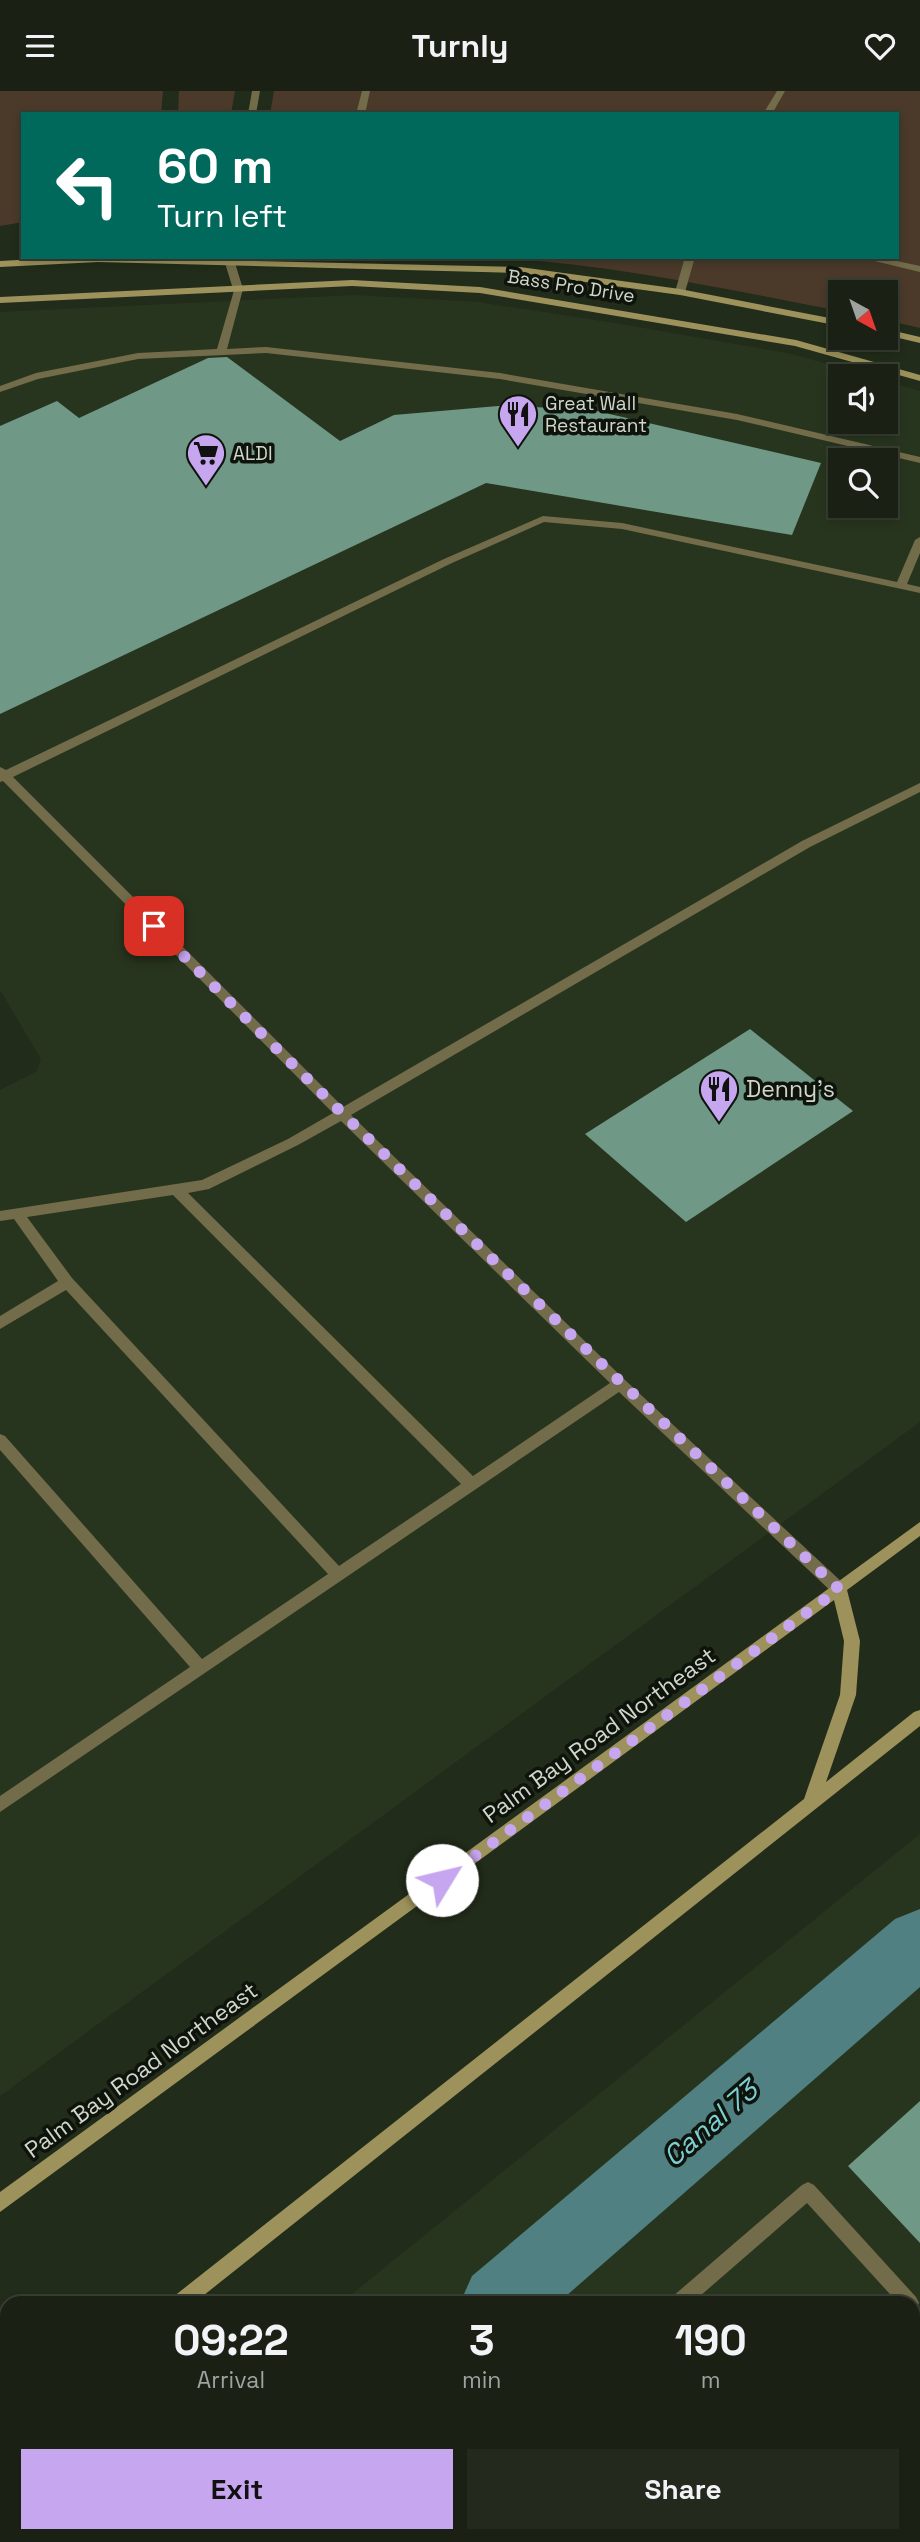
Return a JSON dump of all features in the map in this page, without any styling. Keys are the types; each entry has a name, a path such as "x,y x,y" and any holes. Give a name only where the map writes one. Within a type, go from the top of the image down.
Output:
{"street":[{"path":"252,112 256,91"},
{"path":"361,112 366,91"},
{"path":"768,112 781,91"},
{"name":"Bass Pro Drive","path":"0,264 82,259"},
{"name":"Bass Pro Drive","path":"164,259 520,270 680,292 828,321"},
{"path":"680,292 689,259"},
{"path":"872,259 920,269"},
{"path":"220,352 238,289 230,260"},
{"name":"Bass Pro Drive","path":"0,300 352,283 480,290 796,342 920,378"},
{"path":"898,335 920,340"},
{"path":"0,389 36,376 138,356 266,351 500,376 737,417 920,460"},
{"path":"810,1803 848,1695 852,1640 839,1589 620,1384 341,1114 2,775 458,556 543,519 622,526 920,590"},
{"path":"901,586 920,540"},
{"path":"0,1216 204,1185 293,1142 806,844 920,787"},
{"path":"178,1191 471,1484"},
{"path":"17,1213 67,1282 338,1575"},
{"path":"0,1323 67,1282"},
{"path":"0,1805 620,1384"},
{"path":"0,1440 201,1669"},
{"name":"Palm Bay Road Northeast","path":"0,2203 920,1528"},
{"path":"188,2296 920,1717"},
{"path":"686,2296 807,2191 904,2296"}],"shaded area":[{"path":"0,91 163,91 161,112 21,112 21,222 0,226"},
{"path":"179,91 235,91 231,112 178,112"},
{"path":"274,91 920,91 920,328 898,323 898,280 828,280 828,309 616,270 511,259 899,259 899,112 270,112"},
{"path":"354,295 478,302 792,354 828,364 828,434 898,434 898,385 920,391 920,1422 0,2096 0,1090 37,1071 41,1059 0,990 0,312"},
{"path":"920,1834 920,2296 350,2296"}],"building":[{"path":"227,357 340,441 394,415 498,406 588,409 821,463 792,535 486,483 0,714 0,426 57,401 79,418 208,358"},
{"name":"Denny's","path":"750,1029 853,1111 686,1222 585,1134"},
{"path":"920,2101 920,2243 848,2166"}],"waterway":[{"name":"Canal 73","path":"507,2296 920,1942"}],"place":[{"name":"Great Wall Restaurant","path":"518,448"},
{"name":"ALDI","path":"206,487"},
{"name":"Denny's","path":"719,1123"}],"route":[{"path":"154,926 341,1114 620,1384 839,1589 442,1880"}]}
